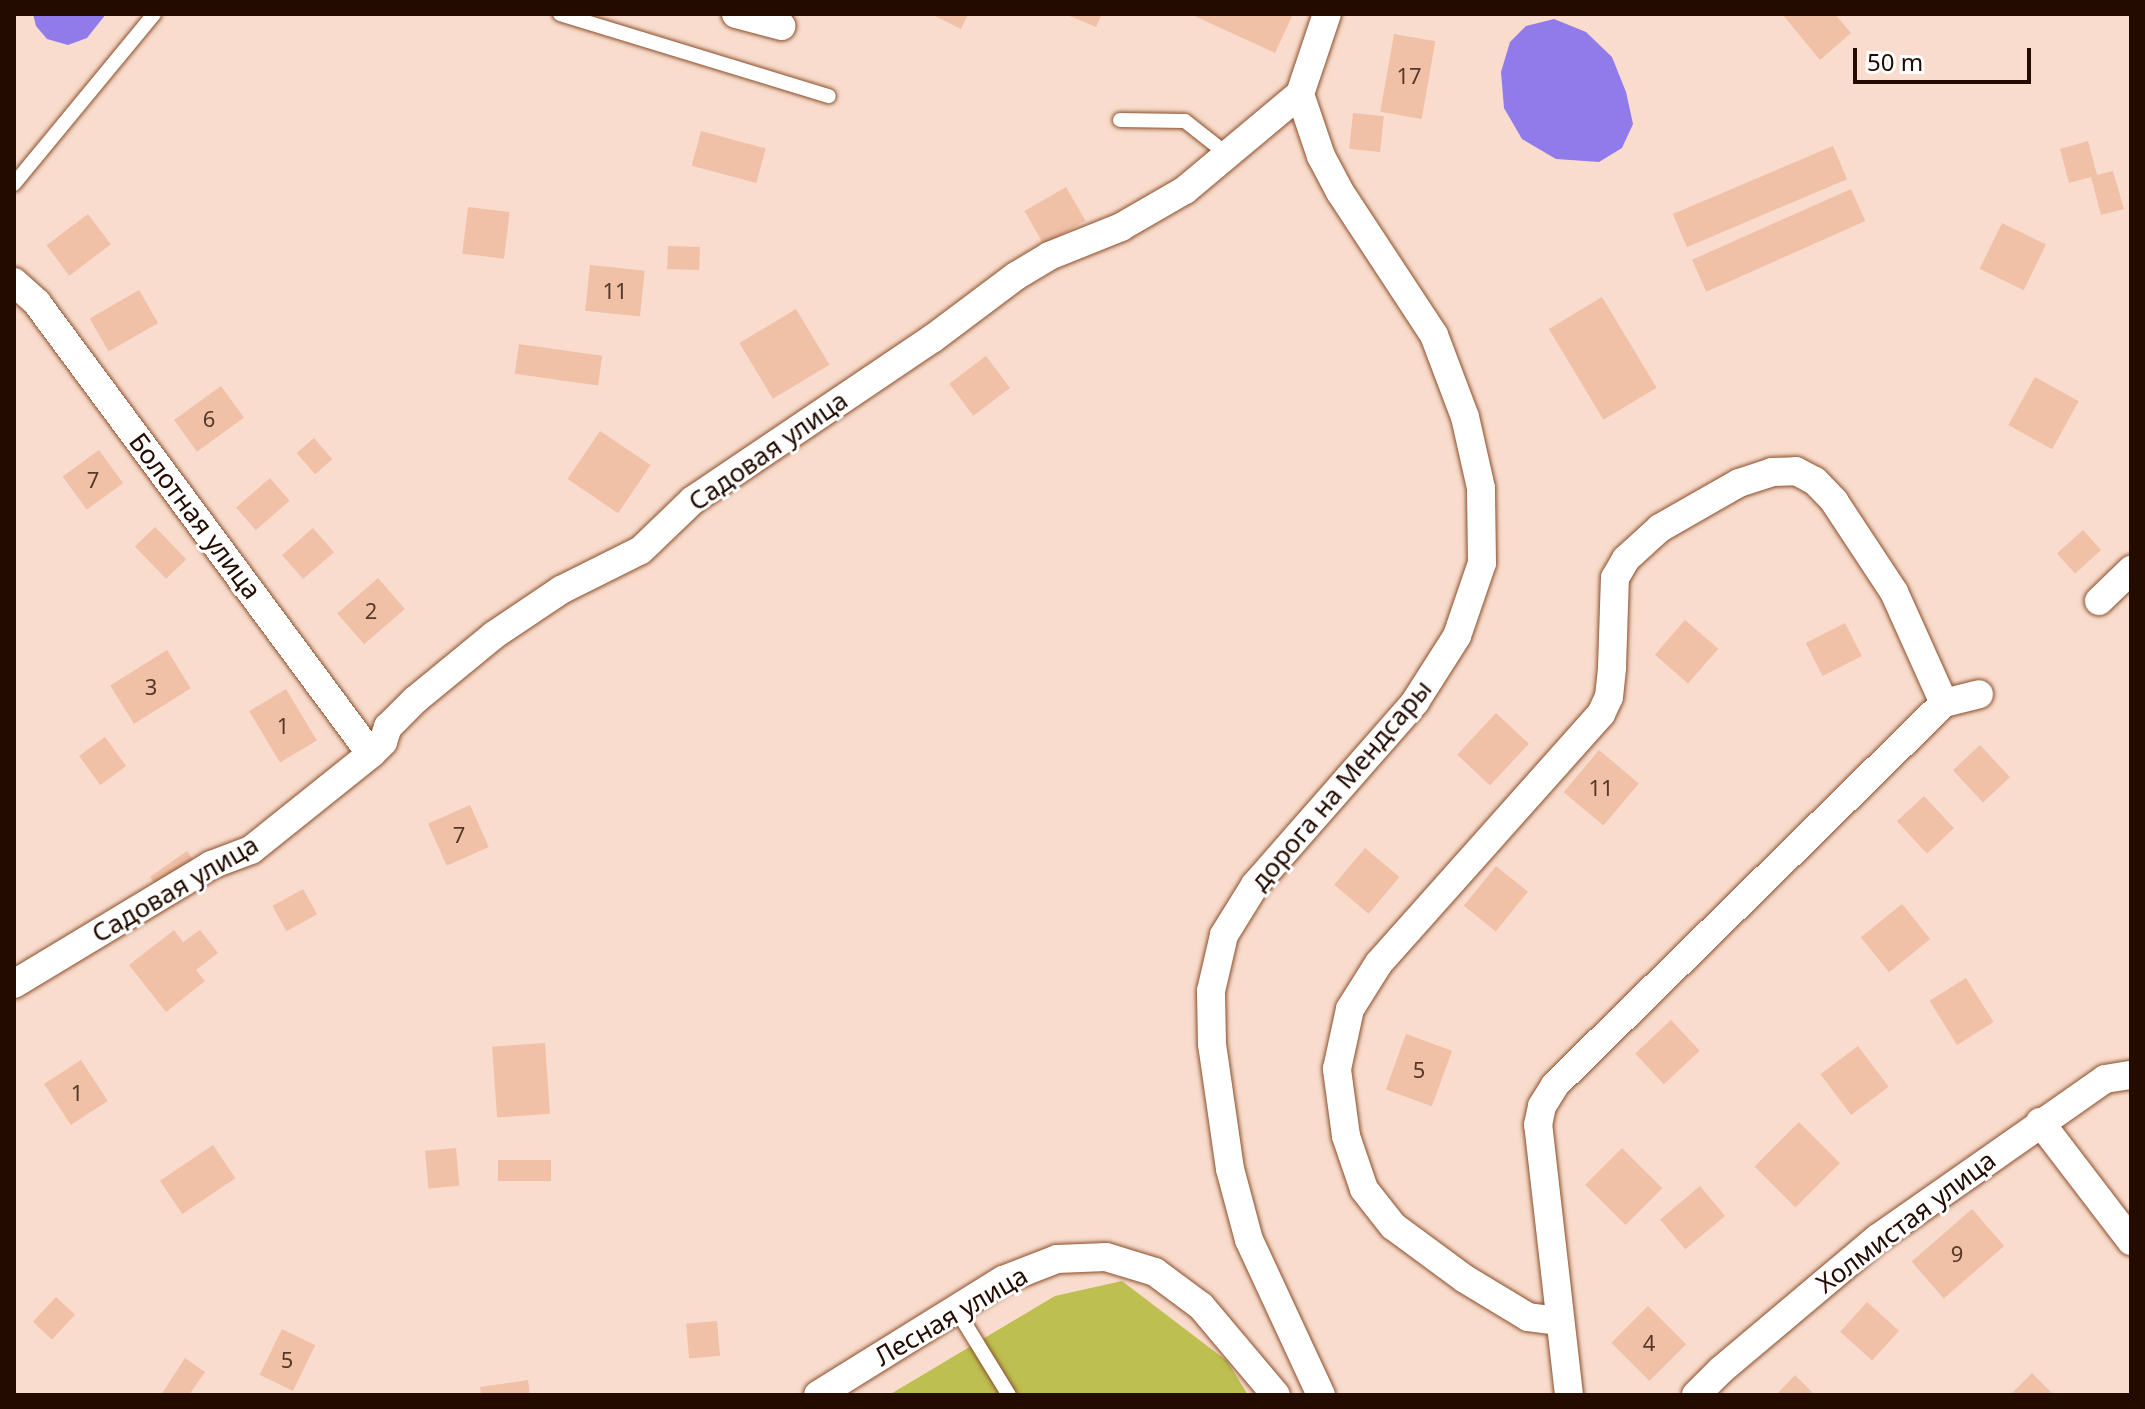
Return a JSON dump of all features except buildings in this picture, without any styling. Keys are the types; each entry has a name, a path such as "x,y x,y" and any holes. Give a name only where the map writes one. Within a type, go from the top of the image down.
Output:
{"street":[{"path":"736,14 781,26"},
{"path":"1300,94 1327,14"},
{"name":"Садовая улица","path":"14,984 211,865 251,850 371,754 383,742 388,727 415,700 494,635 561,590 641,550 693,500 932,339 1016,276 1049,256 1121,227 1185,190 1300,94"},
{"name":"дорога на Мендсары","path":"1300,94 1321,156 1340,192 1434,335 1465,417 1481,488 1482,563 1457,636 1415,702 1255,885 1224,935 1211,991 1212,1044 1230,1169 1249,1240 1321,1395"},
{"name":"Болотная улица","path":"14,282 47,316 371,754"},
{"path":"1559,1321 1528,1317 1465,1279 1393,1226 1364,1189 1346,1136 1337,1069 1350,1009 1379,963 1601,714 1609,697 1615,578 1626,559 1660,528 1739,483 1772,472 1796,471 1815,481 1834,501 1894,592 1944,703"},
{"path":"2099,601 2131,570"},
{"path":"1569,1395 1538,1125 1542,1106 1555,1085 1944,703 1979,694"},
{"name":"Холмистая улица","path":"1696,1395 1721,1370 1878,1238 2105,1079 2131,1075"},
{"path":"2040,1122 2131,1241"},
{"name":"Лесная улица","path":"818,1395 1003,1280 1057,1259 1106,1257 1155,1272 1201,1306 1276,1395"}],"lane":[{"path":"14,184 154,14"},
{"path":"560,14 829,96"},
{"path":"1120,120 1185,121 1228,155"},
{"path":"956,1309 1009,1395"}],"shaded area":[{"path":"33,14 106,14 87,38 68,45 47,39 36,26"},
{"path":"1554,19 1586,32 1612,57 1626,92 1633,124 1622,148 1599,162 1556,159 1522,139 1504,108 1501,72 1510,42 1526,26"},
{"path":"1122,1281 1227,1361 1248,1395 889,1395 1055,1296"}]}
